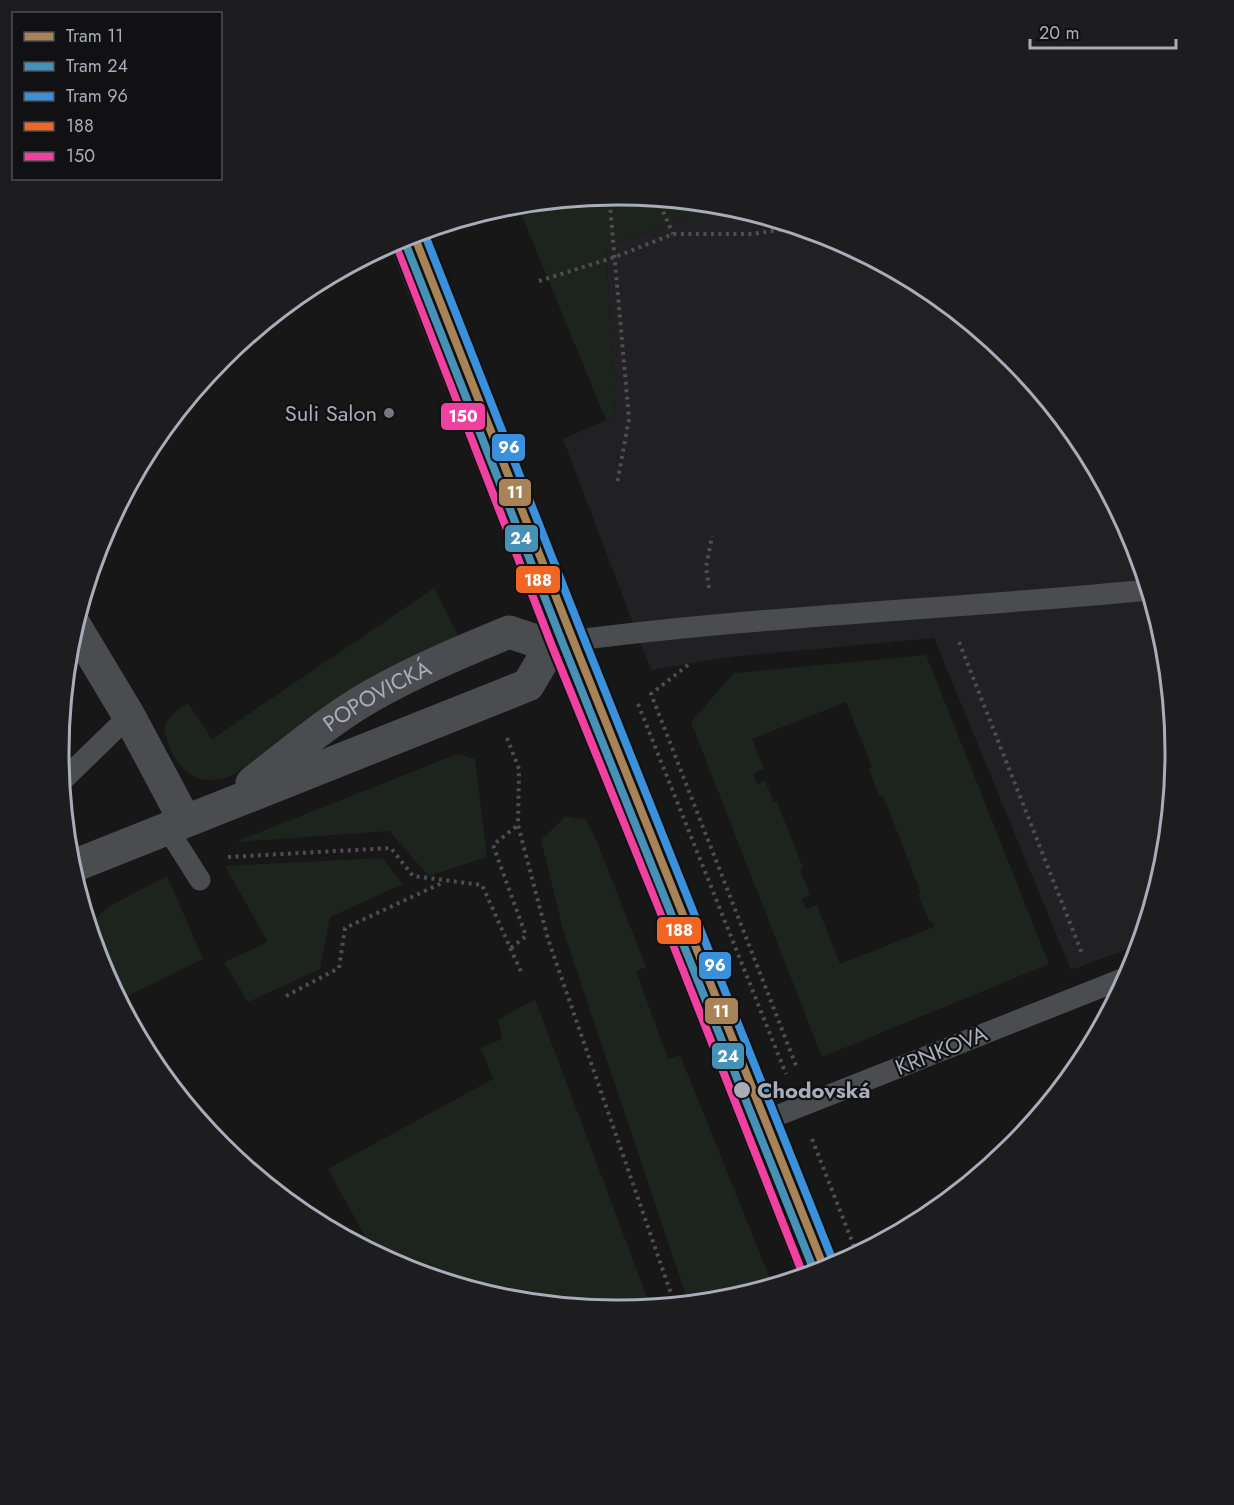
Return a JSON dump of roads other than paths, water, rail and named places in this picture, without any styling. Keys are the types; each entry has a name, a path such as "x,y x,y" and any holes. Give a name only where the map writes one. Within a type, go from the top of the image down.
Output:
{"street":[{"path":"408,246 562,643 759,1122 811,1265"},
{"name":"POPOVICKÁ","path":"81,863 528,686 562,643 509,632 386,688 354,706 222,806"},
{"path":"82,638 129,716 176,825"},
{"path":"85,879 113,850"}],"lane":[{"path":"417,243 562,643 691,626 946,608 1140,591"},
{"path":"70,774 129,716"},
{"path":"176,825 200,880"},
{"name":"KRNKOVA","path":"759,1122 1114,982"},
{"path":"759,1122 821,1261"}],"tram line":[{"name":"96","path":"427,239 831,1257"},
{"name":"11","path":"417,243 821,1261"},
{"name":"24","path":"407,246 812,1264"}],"place":[{"name":"Suli Salon","path":"389,413"},
{"name":"Chodovská","path":"742,1090"}]}
